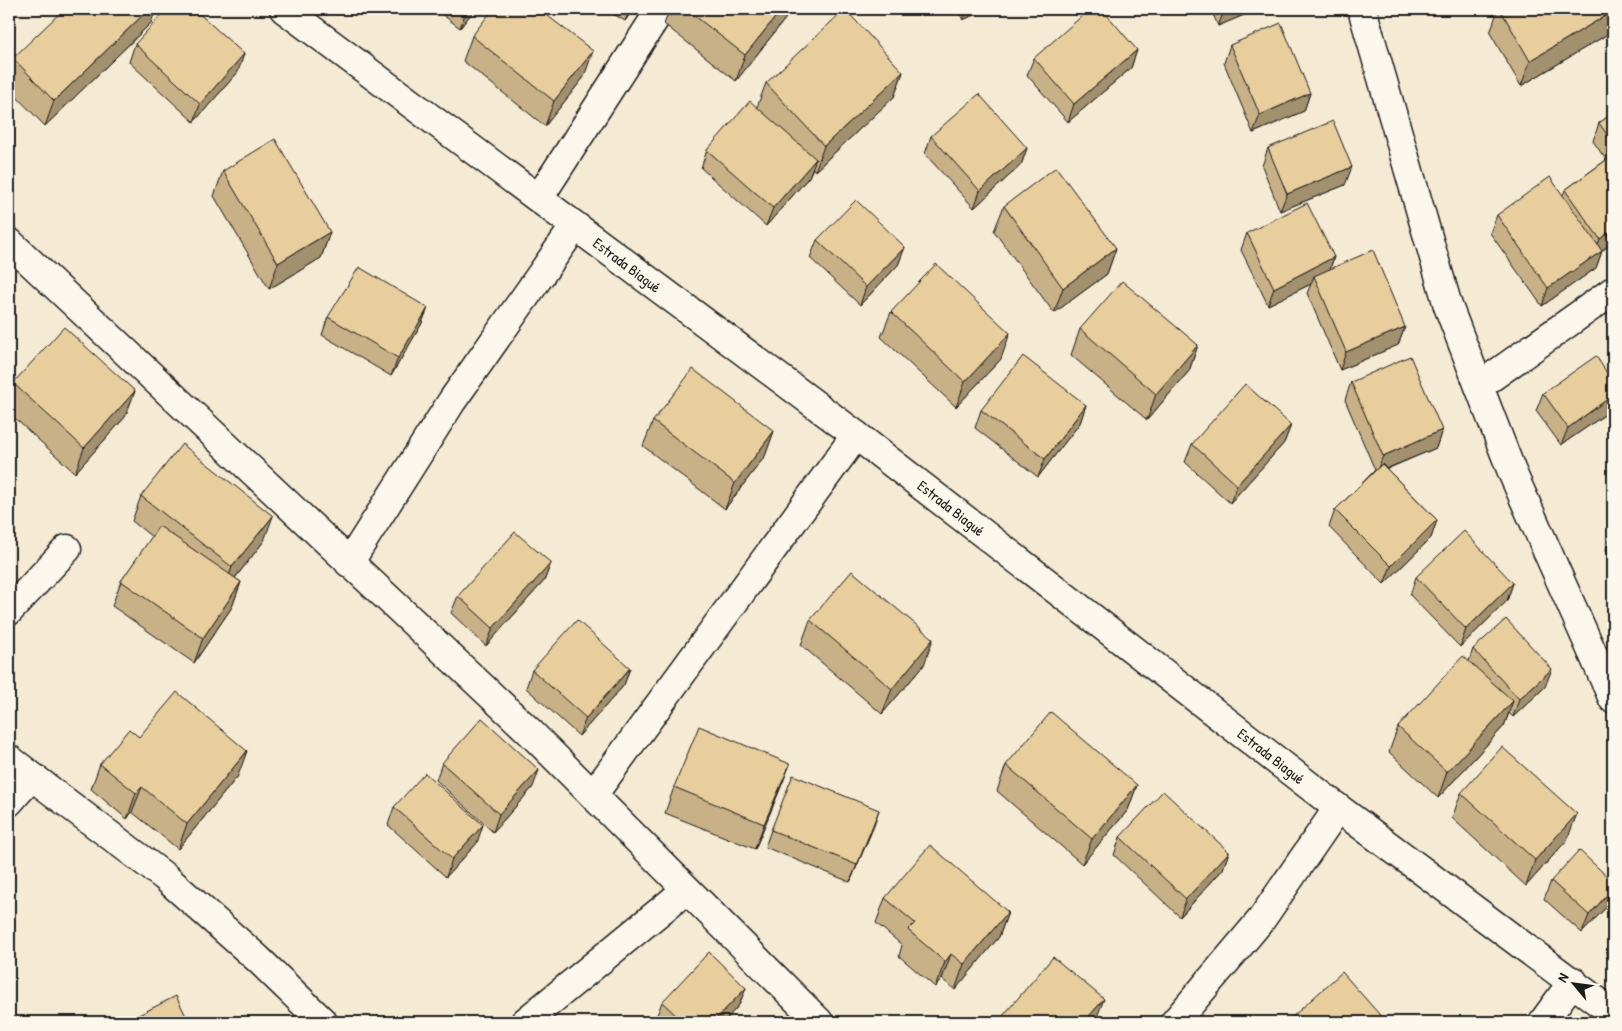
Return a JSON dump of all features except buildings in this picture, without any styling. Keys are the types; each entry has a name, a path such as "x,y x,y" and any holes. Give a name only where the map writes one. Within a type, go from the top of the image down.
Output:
{"street":[{"name":"Estrada Biagué","path":"284,9 856,434 1338,808 1573,981 1613,1013"},
{"path":"539,198 661,9"},
{"path":"1362,9 1448,306 1512,472 1613,699"},
{"path":"349,563 452,401 575,226"},
{"path":"9,242 529,731 819,1022"},
{"path":"1479,386 1613,291"},
{"path":"593,795 856,434"},
{"path":"9,611 66,549"},
{"path":"9,760 30,778 165,877 258,959 323,1022"},
{"path":"9,802 30,778"},
{"path":"1175,1022 1261,920 1338,808"},
{"path":"525,1022 686,890"},
{"path":"1543,1022 1573,981"}]}
